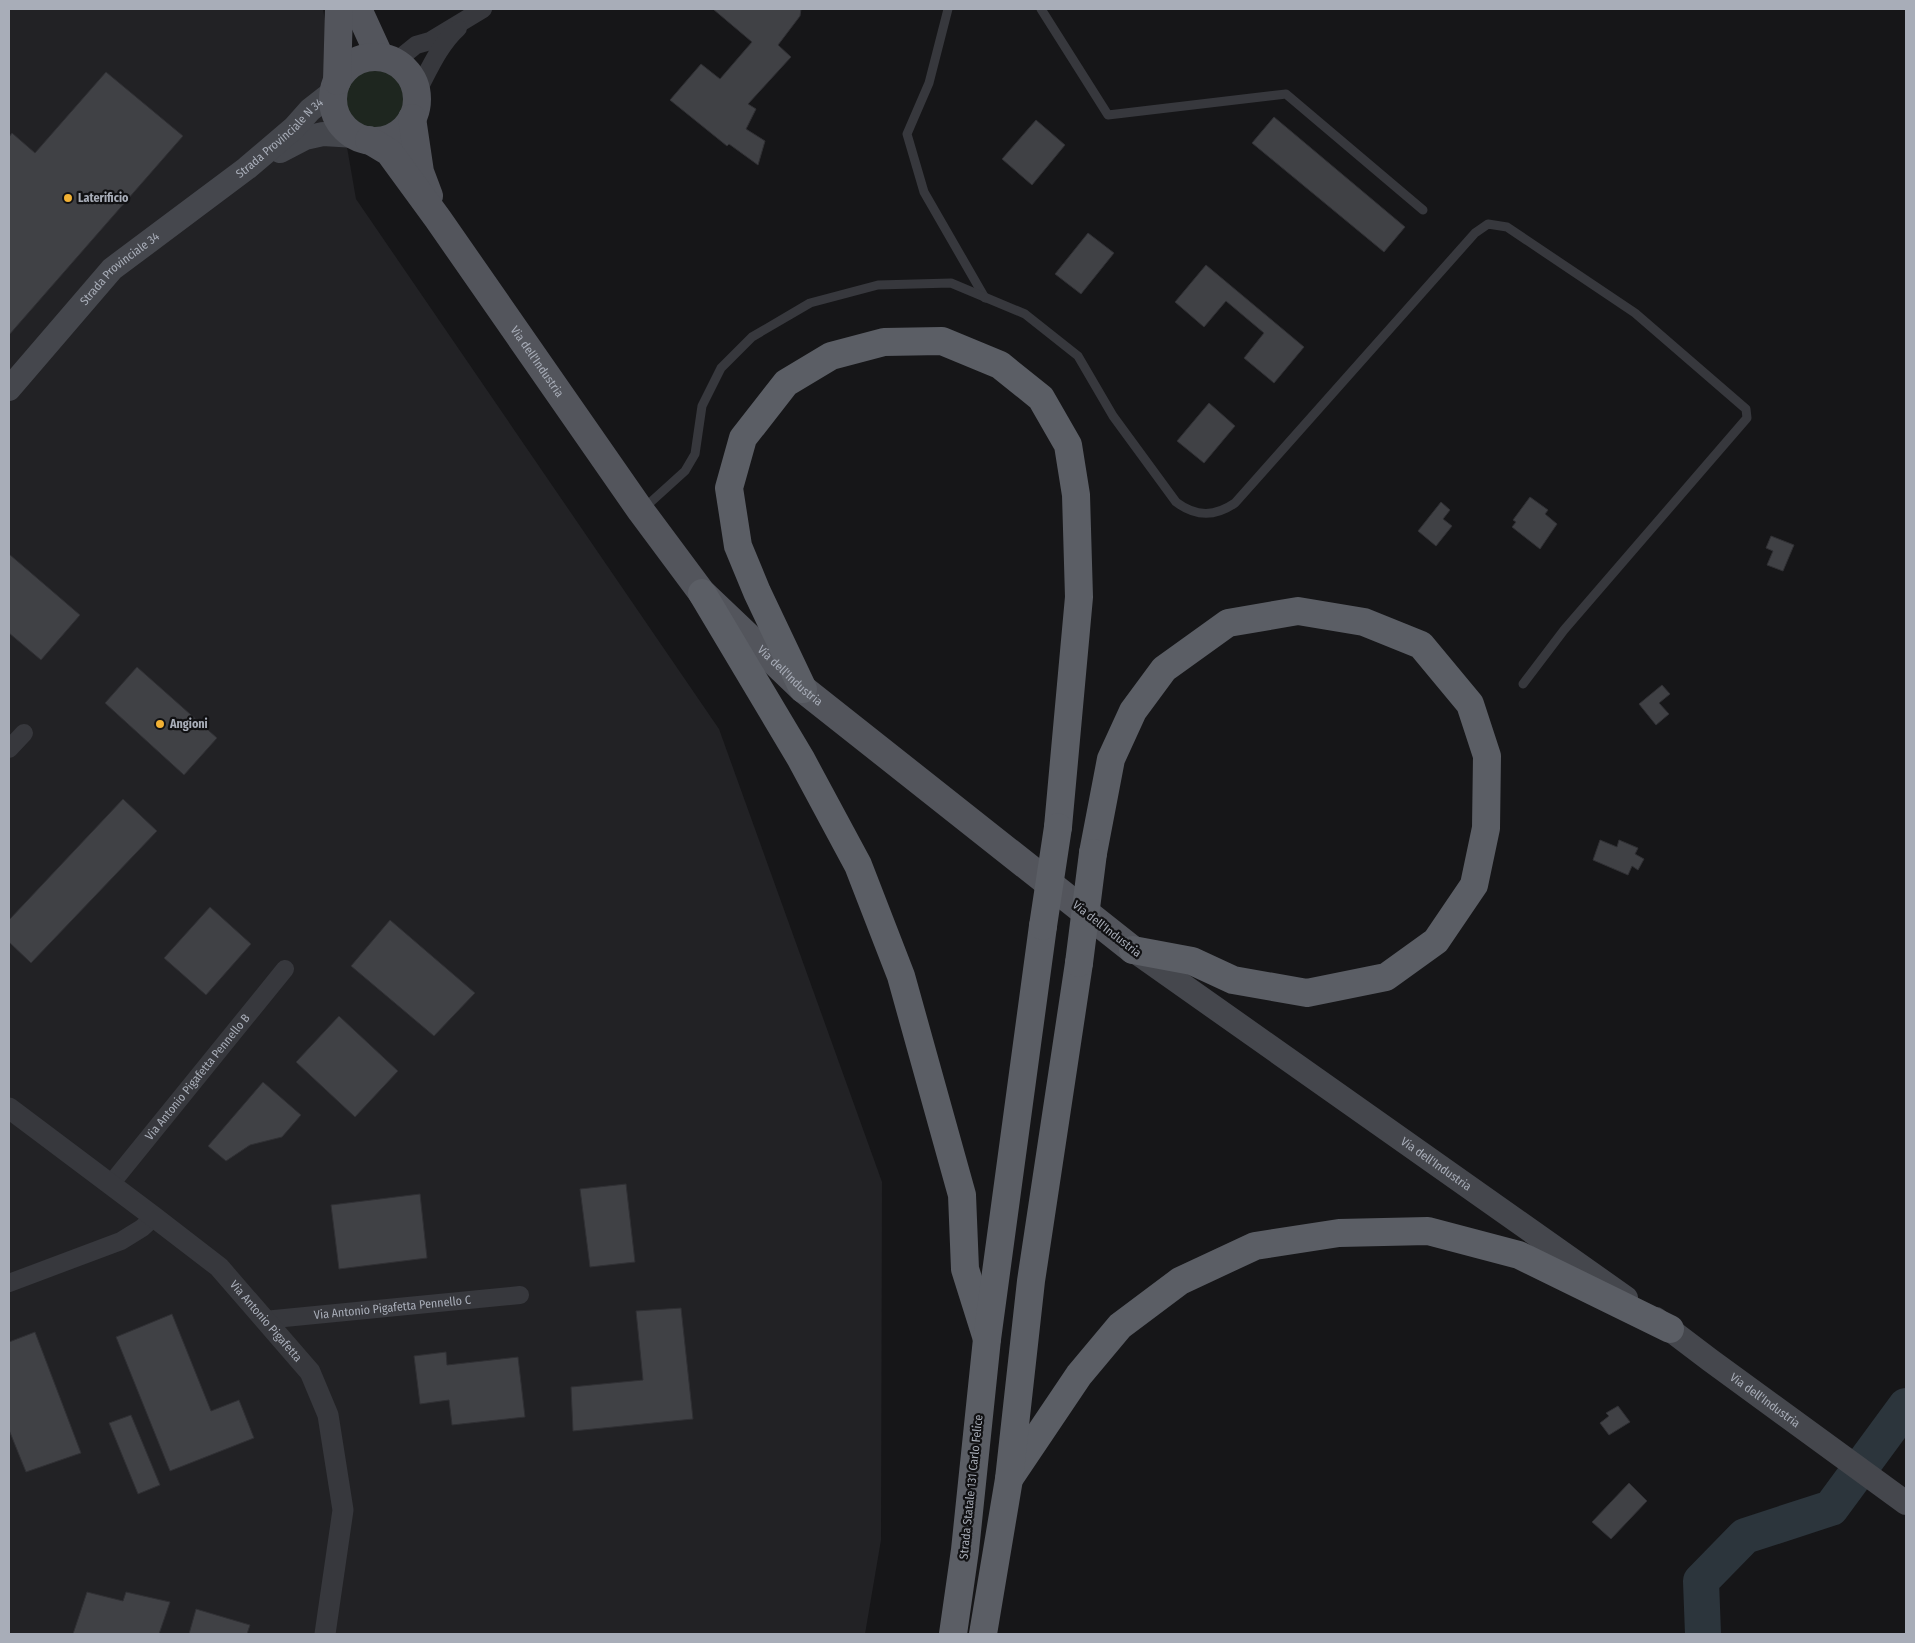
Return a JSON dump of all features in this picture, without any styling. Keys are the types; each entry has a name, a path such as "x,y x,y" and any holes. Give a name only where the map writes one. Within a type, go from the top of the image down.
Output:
{"highway":[{"name":"Strada Statale 131 Carlo Felice","path":"803,689 757,592 738,546 729,488 743,438 786,383 831,356 884,342 942,341 1000,365 1041,398 1068,445 1076,495 1079,597 1058,826 987,1339 965,1550 953,1634"},
{"path":"702,593 801,760 858,865 901,976 962,1195 965,1269 987,1339"},
{"path":"983,1634 1008,1479 1031,1281 1079,963 1093,853 1111,759 1133,712 1164,668 1228,623 1298,612 1364,622 1421,645 1470,704 1487,756 1486,828 1474,885 1436,941 1386,977 1307,993 1233,980 1192,961 1133,950"},
{"path":"1008,1479 1079,1375 1120,1326 1180,1280 1256,1246 1339,1233 1428,1230 1519,1255 1670,1329"}],"main road":[{"path":"339,9 335,113 347,130 362,138 389,138 398,133 414,106 414,85 410,76 388,60 358,9"},
{"path":"335,87 350,65 365,58 388,60"},
{"name":"Strada Provinciale N 34","path":"247,168 294,128 335,87"},
{"name":"Via dell'Industria","path":"414,106 420,172 438,219"},
{"name":"Strada Provinciale N 34","path":"247,168 305,138 323,134 362,138"},
{"name":"Via dell'Industria","path":"362,138 388,152 438,219 641,511 702,593 803,689 1133,950 1670,1329 1906,1503"},
{"name":"Strada Provinciale 34","path":"9,389 112,269 247,168"}],"street":[{"path":"388,60 416,45 430,41 478,12"},
{"path":"414,106 436,58 452,34 478,12"},
{"path":"9,749 24,733"},
{"name":"Via Antonio Pigafetta Pennello B","path":"110,1185 284,969"},
{"name":"Via Antonio Pigafetta","path":"9,1108 218,1267 310,1372 328,1415 343,1510 326,1634"},
{"path":"9,1283 121,1241 142,1228 154,1217"},
{"name":"Via Antonio Pigafetta Pennello C","path":"264,1320 520,1295"}],"lane":[{"path":"948,9 929,83 907,134 924,192 986,298"},
{"path":"1041,9 1108,115 1286,94 1423,210"},
{"path":"641,511 685,471 695,454 702,406 721,368 752,337 810,303 878,285 952,283 1025,314 1078,356 1113,416 1176,502 1185,509 1205,514 1220,512 1235,504 1475,233 1488,224 1507,227 1635,313 1746,409 1747,418 1564,630 1523,684"}],"shaded area":[{"path":"9,9 323,9 356,199 719,729 882,1182 881,1540 865,1634 9,1634"},
{"path":"374,63 387,66 398,73 405,84 408,97 405,110 398,121 387,128 374,131 361,128 350,121 343,110 340,97 343,84 350,73 361,66"}],"building":[{"path":"713,9 801,9 800,16 778,45 791,57 748,104 756,109 746,129 765,141 758,165 729,144 727,146 670,100 701,64 720,79 752,42"},
{"name":"Laterificio","path":"106,72 183,136 9,335 9,137 12,133 35,153"},
{"path":"1274,117 1405,227 1384,252 1252,143"},
{"path":"1036,120 1065,145 1032,185 1002,159"},
{"path":"1088,233 1114,253 1081,294 1055,274"},
{"path":"1206,265 1304,347 1274,383 1244,358 1264,333 1226,301 1204,327 1175,302"},
{"path":"1209,403 1235,426 1204,463 1177,441"},
{"path":"1530,497 1548,510 1545,514 1557,524 1540,549 1512,527 1516,522 1513,520"},
{"path":"1441,502 1450,510 1443,519 1452,526 1436,546 1418,531"},
{"path":"1771,536 1794,545 1783,571 1767,565 1773,551 1766,548"},
{"path":"9,554 80,615 41,660 9,633"},
{"path":"137,667 217,738 184,775 105,703"},
{"path":"1662,685 1670,694 1659,703 1669,714 1656,725 1639,704"},
{"path":"123,799 157,831 31,963 9,942 9,920"},
{"path":"1600,840 1617,847 1619,840 1638,848 1635,854 1644,859 1638,870 1632,866 1628,875 1593,860"},
{"path":"210,907 251,944 206,995 164,958"},
{"path":"390,920 475,993 434,1036 351,966"},
{"path":"339,1016 398,1071 355,1117 296,1062"},
{"path":"263,1082 301,1115 282,1137 250,1145 226,1161 208,1146"},
{"path":"626,1184 635,1262 590,1267 580,1189"},
{"path":"420,1194 427,1258 339,1269 331,1205"},
{"path":"681,1308 693,1419 573,1431 571,1387 643,1380 636,1311"},
{"path":"172,1314 211,1411 239,1400 254,1438 170,1471 116,1337"},
{"path":"35,1332 81,1453 26,1472 9,1430 9,1342"},
{"path":"446,1352 447,1365 518,1357 525,1417 452,1425 449,1400 420,1404 414,1356"},
{"path":"1618,1406 1630,1422 1609,1435 1600,1423 1609,1416 1606,1413"},
{"path":"131,1415 160,1485 138,1494 109,1423"},
{"path":"1629,1483 1647,1501 1611,1539 1592,1522"},
{"path":"87,1592 123,1601 126,1592 170,1602 159,1634 73,1634"},
{"path":"196,1609 250,1625 247,1634 189,1634"}],"waterway":[{"path":"1703,1634 1701,1581 1745,1536 1831,1508 1906,1406"}],"place":[{"name":"Laterificio","path":"68,198"},
{"name":"Angioni","path":"160,724"}]}
